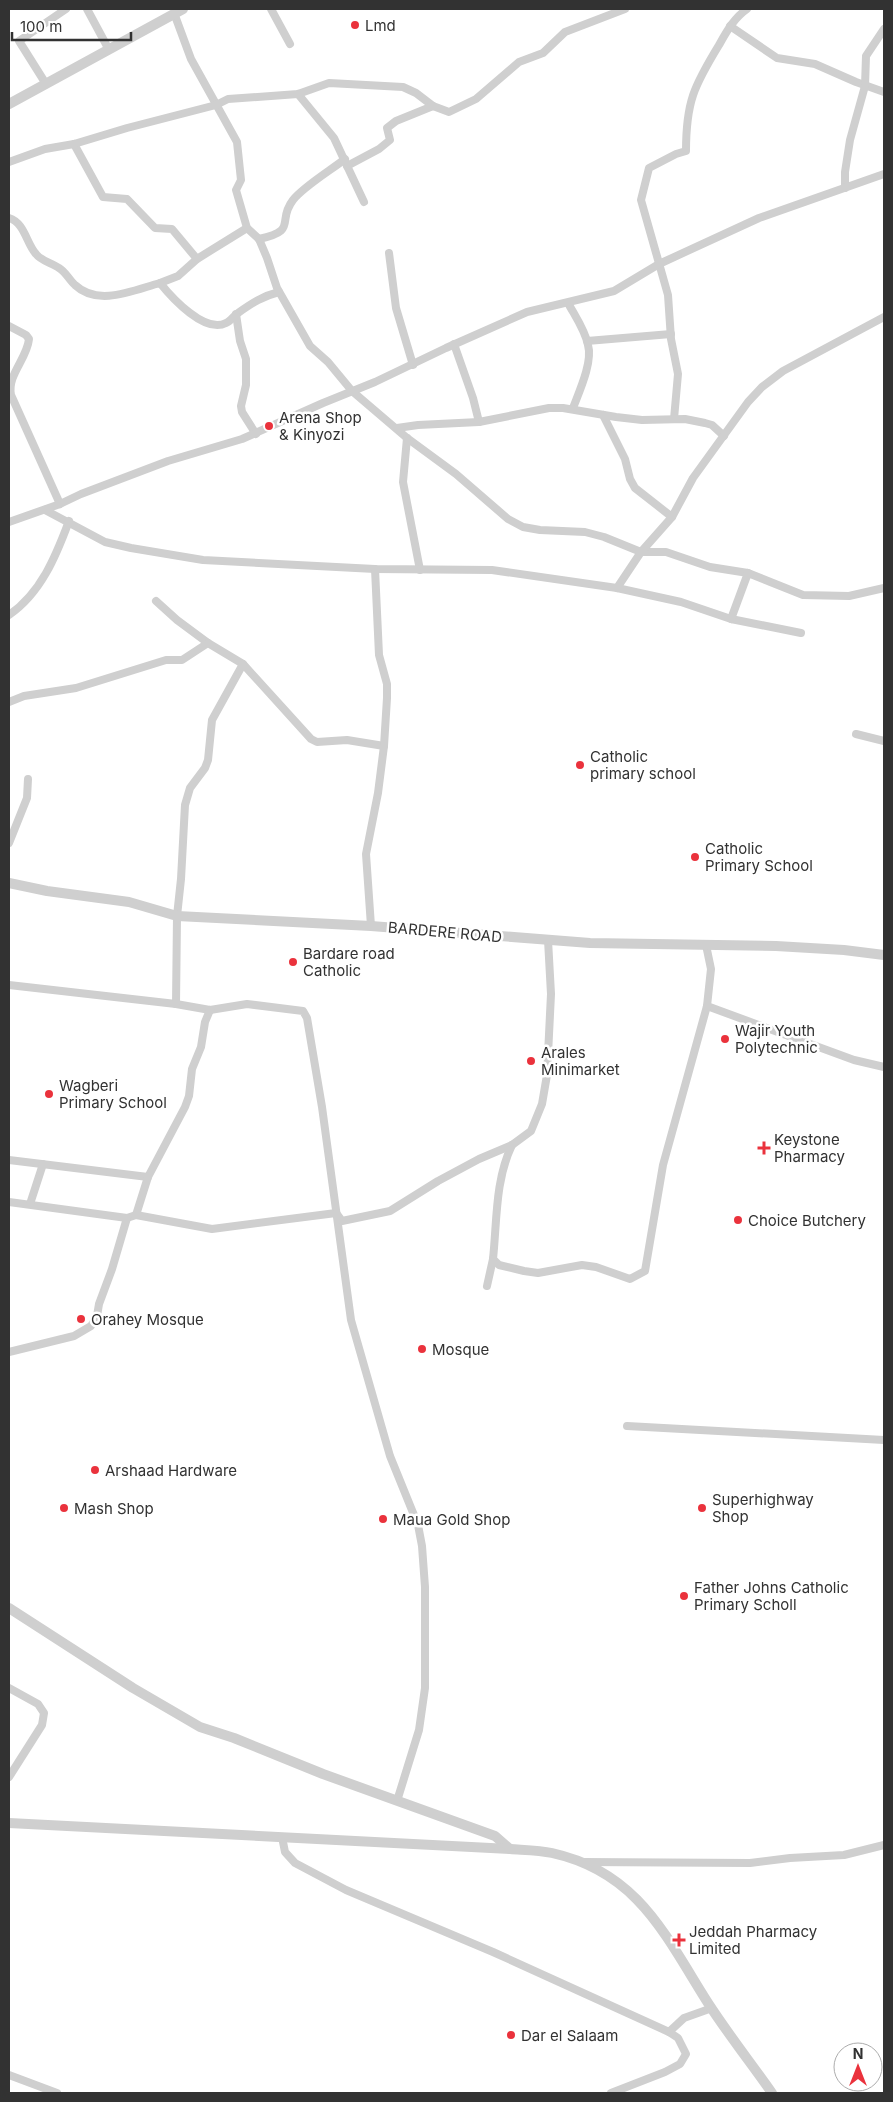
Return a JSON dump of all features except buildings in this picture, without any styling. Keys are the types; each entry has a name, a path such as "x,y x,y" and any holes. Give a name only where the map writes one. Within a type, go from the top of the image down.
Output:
{"street":[{"path":"46,84 19,41 66,9"},
{"path":"88,9 108,48"},
{"path":"271,9 290,44"},
{"path":"9,162 46,149 74,144 216,105 228,99 298,94 328,83 403,87 416,93 433,106 449,112 476,99 519,62 543,53 565,32 625,9"},
{"path":"674,419 678,374 671,334 668,295 641,200 644,181 649,168 686,151 687,115 695,88 730,26 747,9"},
{"path":"9,104 179,10 191,59 238,142 241,180 236,190 247,228 259,239 279,292 310,346 328,362 352,391 408,438 456,474 508,519 523,527 540,530 585,532 604,537 641,552 666,552 710,567 748,573 803,595 849,596 884,588"},
{"path":"730,26 777,58 815,64 865,86 884,92"},
{"path":"845,188 845,172 850,140 865,86 866,56 883,35"},
{"path":"298,94 334,138 364,202"},
{"path":"259,239 279,234 284,227 292,200 346,163 379,149 390,140 387,128 396,121 433,106"},
{"path":"74,144 103,197 127,198 156,228 172,229 197,259"},
{"path":"9,522 45,510 160,464 256,434 413,365 454,344 527,312 614,291 659,264 759,218 884,174"},
{"path":"9,218 14,219 20,226 36,256 60,268 75,286 91,295 100,296 118,294 160,283 178,276 197,259 247,228"},
{"path":"389,253 396,308 413,365"},
{"path":"160,283 170,294 205,322 226,323 262,296 279,292"},
{"path":"568,303 587,341 589,351 588,361 573,408"},
{"path":"236,314 240,340 246,359 246,385 241,406 242,412 256,434"},
{"path":"617,588 641,552 672,517 693,478 757,392 783,371 884,317"},
{"path":"9,326 26,335 29,340 28,347 11,383 11,395 60,504"},
{"path":"587,341 671,334"},
{"path":"454,344 473,398 479,422"},
{"path":"397,428 418,424 479,422 549,408 573,408 603,415 642,420 674,419 705,423 712,425 724,436"},
{"path":"603,415 625,460 630,479 635,488 672,517"},
{"path":"408,438 403,482 420,570"},
{"path":"45,510 96,538 114,544 203,560 375,569 492,570 617,588 681,602 731,619 801,633"},
{"path":"9,615 21,606 38,586 57,552 69,522"},
{"path":"371,926 366,854 378,793 384,746 387,684 379,654 375,569"},
{"path":"731,619 748,573"},
{"path":"156,601 177,620 208,643 243,664 311,739 317,742 347,740 384,746"},
{"path":"9,702 24,696 76,688 166,660 182,660 208,643"},
{"path":"176,1004 177,916 182,879 184,812 187,795 193,783 205,768 208,760 212,720 216,709 243,664"},
{"path":"856,734 884,741"},
{"path":"9,844 27,798 28,779"},
{"name":"BARDERE ROAD","path":"9,883 47,891 129,902 177,916 371,926 590,943 706,944 834,950 884,955"},
{"path":"336,1213 342,1220 390,1211 462,1168 512,1145 531,1131 542,1104 547,1075 551,994 548,940"},
{"path":"494,1259 499,1265 538,1273 582,1266 596,1267 630,1279 645,1271 663,1165 707,1006 711,969 706,944"},
{"path":"9,985 176,1004 210,1010 247,1004 303,1011 307,1018 322,1107 351,1320 390,1456 418,1525 422,1546 425,1587 425,1688 419,1730 397,1801"},
{"path":"707,1006 854,1060 884,1067"},
{"path":"136,1215 148,1177 189,1096 192,1069 201,1047 205,1022 210,1010"},
{"path":"487,1286 494,1259 499,1194 505,1159 512,1145"},
{"path":"9,1160 148,1177"},
{"path":"30,1204 44,1164"},
{"path":"9,1202 127,1218 136,1215 212,1229 336,1213"},
{"path":"9,1352 74,1336 91,1326 97,1316 98,1304 112,1269 127,1218"},
{"path":"627,1426 884,1440"},
{"path":"9,1608 133,1688 200,1727 495,1836 510,1849"},
{"path":"9,1688 38,1704 44,1714 42,1725 9,1777"},
{"path":"9,1823 510,1849 552,1853 578,1862 602,1872 634,1894 668,1938 736,2045 772,2093"},
{"path":"282,1837 285,1852 295,1863 346,1890 492,1952 669,2032 678,2038 686,2054 680,2064 611,2093"},
{"path":"578,1862 750,1863 790,1858 844,1855 884,1845"},
{"path":"669,2032 684,2018 712,2008"},
{"path":"9,2076 57,2093"}],"place":[{"name":"Lmd","path":"355,25"},
{"name":"Arena Shop & Kinyozi","path":"269,426"},
{"name":"Catholic primary school","path":"580,765"},
{"name":"Catholic Primary School","path":"695,857"},
{"name":"Bardare road Catholic","path":"293,962"},
{"name":"Wajir Youth Polytechnic","path":"725,1039"},
{"name":"Arales Minimarket","path":"531,1061"},
{"name":"Wagberi Primary School","path":"49,1094"},
{"name":"Keystone Pharmacy","path":"764,1148"},
{"name":"Choice Butchery","path":"738,1220"},
{"name":"Orahey Mosque","path":"81,1319"},
{"name":"Mosque","path":"422,1349"},
{"name":"Arshaad Hardware","path":"95,1470"},
{"name":"Mash Shop","path":"64,1508"},
{"name":"Superhighway Shop","path":"702,1508"},
{"name":"Maua Gold Shop","path":"383,1519"},
{"name":"Father Johns Catholic Primary Scholl","path":"684,1596"},
{"name":"Jeddah Pharmacy Limited","path":"679,1940"},
{"name":"Dar el Salaam","path":"511,2035"}]}
